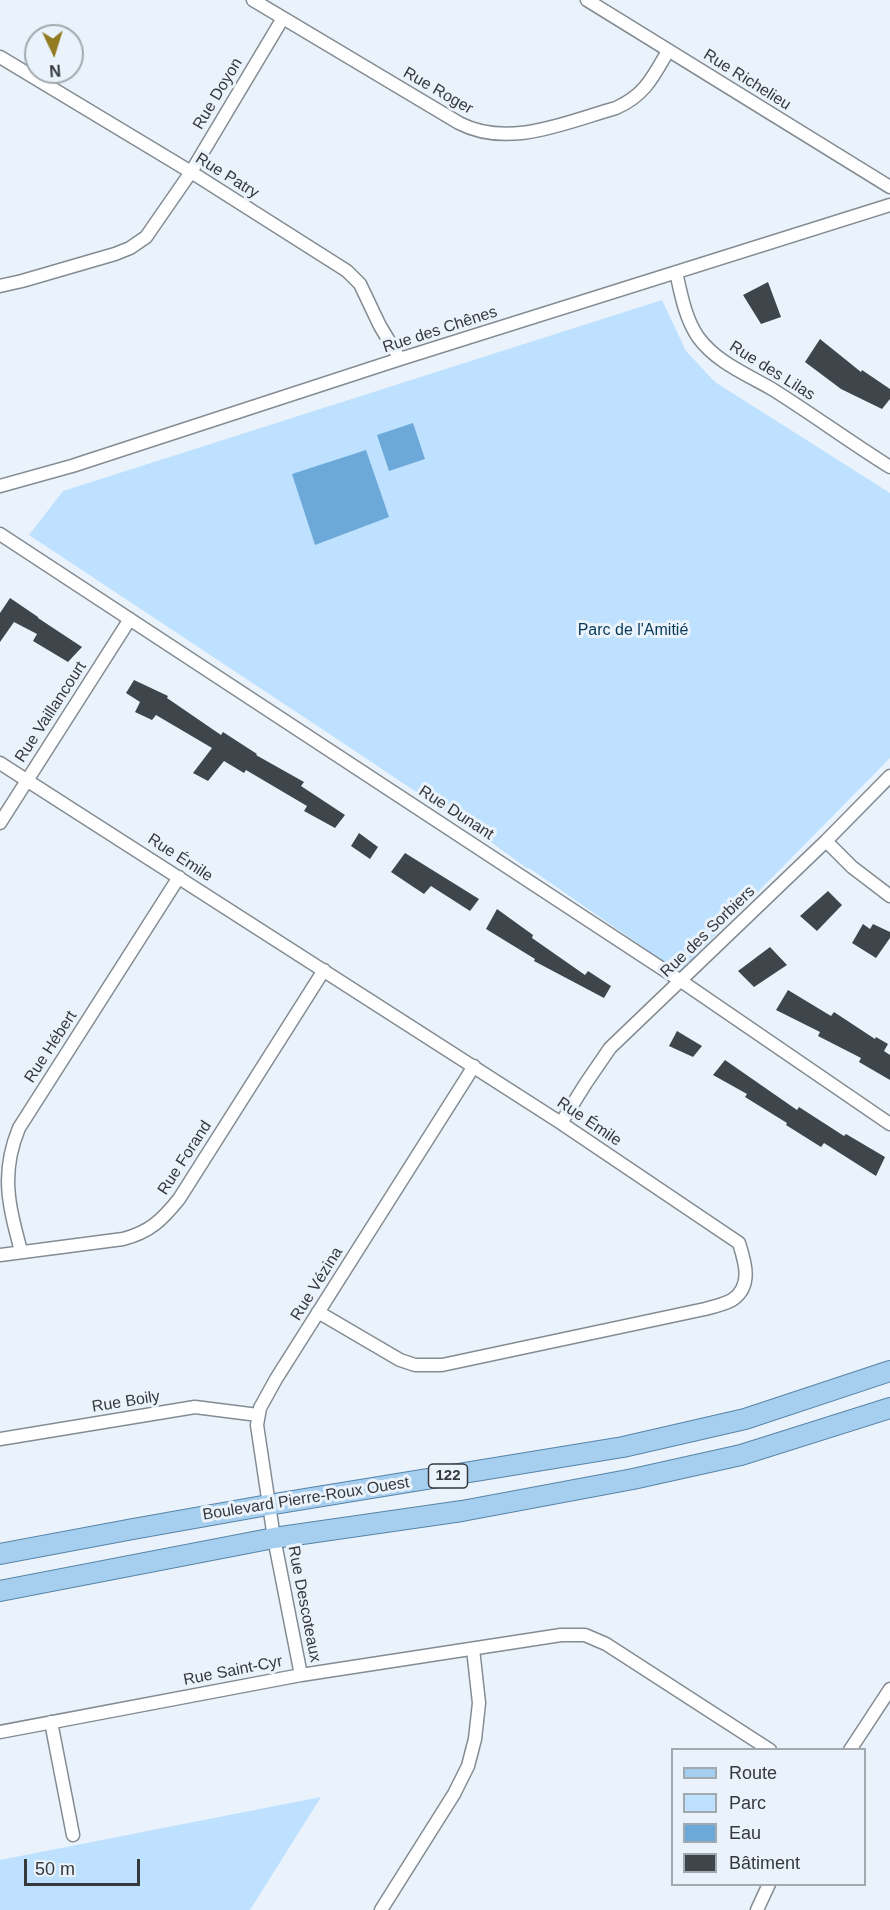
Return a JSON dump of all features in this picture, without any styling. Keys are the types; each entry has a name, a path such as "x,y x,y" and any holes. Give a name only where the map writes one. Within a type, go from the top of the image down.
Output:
{"main road":[{"name":"Boulevard Pierre-Roux Ouest","path":"0,1554 268,1505 623,1447 745,1419 890,1371"},
{"name":"Boulevard Pierre-Roux Ouest","path":"0,1591 274,1538 462,1510 633,1479 741,1455 890,1408"}],"street":[{"name":"Rue Roger","path":"253,0 459,123 474,131 497,134 530,133 616,108 629,102 648,84 668,51"},
{"name":"Rue Richelieu","path":"587,0 890,187"},
{"name":"Rue Doyon","path":"0,286 130,248 146,237 190,172 283,18"},
{"name":"Rue Patry","path":"0,57 190,172 347,271 360,284 380,326 400,359"},
{"name":"Rue des Chênes","path":"0,486 72,466 400,359 890,205"},
{"name":"Rue des Lilas","path":"676,272 690,322 699,338 719,359 888,463"},
{"name":"Rue Dunant","path":"0,534 681,981 890,1124"},
{"name":"Rue Vaillancourt","path":"0,823 130,619"},
{"name":"Rue Émile","path":"0,763 561,1123 739,1244 745,1259 746,1275 741,1290 732,1300 705,1309 442,1365 415,1365 388,1354 318,1312"},
{"name":"Rue des Sorbiers","path":"561,1123 610,1048 826,841 890,776"},
{"path":"826,841 852,867 890,896"},
{"name":"Rue Hébert","path":"21,1251 6,1190 6,1169 13,1140 179,877"},
{"name":"Rue Forand","path":"0,1255 123,1239 136,1236 163,1219 179,1199 324,970"},
{"name":"Rue Vézina","path":"274,1538 257,1425 260,1408 276,1379 474,1066"},
{"name":"Rue Boily","path":"0,1439 195,1407 258,1415"},
{"name":"Rue Descoteaux","path":"274,1538 301,1675"},
{"name":"Rue Saint-Cyr","path":"0,1732 301,1675 561,1635 585,1635 606,1644 768,1748"},
{"path":"381,1910 454,1794 468,1766 476,1739 479,1703 473,1649"},
{"path":"851,1748 890,1689"},
{"path":"51,1722 73,1835"},
{"path":"757,1910 769,1886"}],"green space":[{"name":"Parc de l'Amitié","path":"662,300 686,351 715,382 890,493 890,758 679,972 488,840 29,535 63,491"},
{"path":"321,1797 250,1910 0,1910 0,1860"}],"water":[{"path":"413,423 425,459 389,471 377,435"},
{"path":"366,450 389,517 315,545 292,474"}],"building":[{"path":"768,282 781,317 761,324 743,295"},
{"path":"820,339 861,372 862,370 890,389 890,399 882,409 841,389 805,362"},
{"path":"10,598 82,647 68,662 33,641 37,634 14,622 0,642 0,613"},
{"path":"134,680 168,696 167,698 221,735 223,732 256,755 304,782 301,786 345,815 335,828 304,811 307,806 246,770 244,773 224,761 208,781 193,773 212,748 156,715 152,720 135,712 140,702 126,693"},
{"path":"359,833 378,847 370,859 351,846"},
{"path":"405,853 479,899 470,911 431,886 424,894 391,872"},
{"path":"828,891 842,905 817,931 800,916"},
{"path":"497,909 533,935 532,938 585,975 588,971 611,986 604,998 534,961 535,959 486,929"},
{"path":"863,924 870,929 873,924 890,932 890,938 876,958 852,943"},
{"path":"770,947 787,965 754,987 738,971"},
{"path":"788,990 831,1016 834,1012 875,1039 876,1037 888,1044 884,1051 890,1055 890,1080 859,1062 861,1058 818,1036 820,1032 776,1010"},
{"path":"677,1031 702,1046 693,1057 669,1046"},
{"path":"725,1060 797,1110 799,1107 844,1136 846,1134 885,1157 876,1176 824,1143 821,1147 745,1097 747,1094 713,1075"}]}
